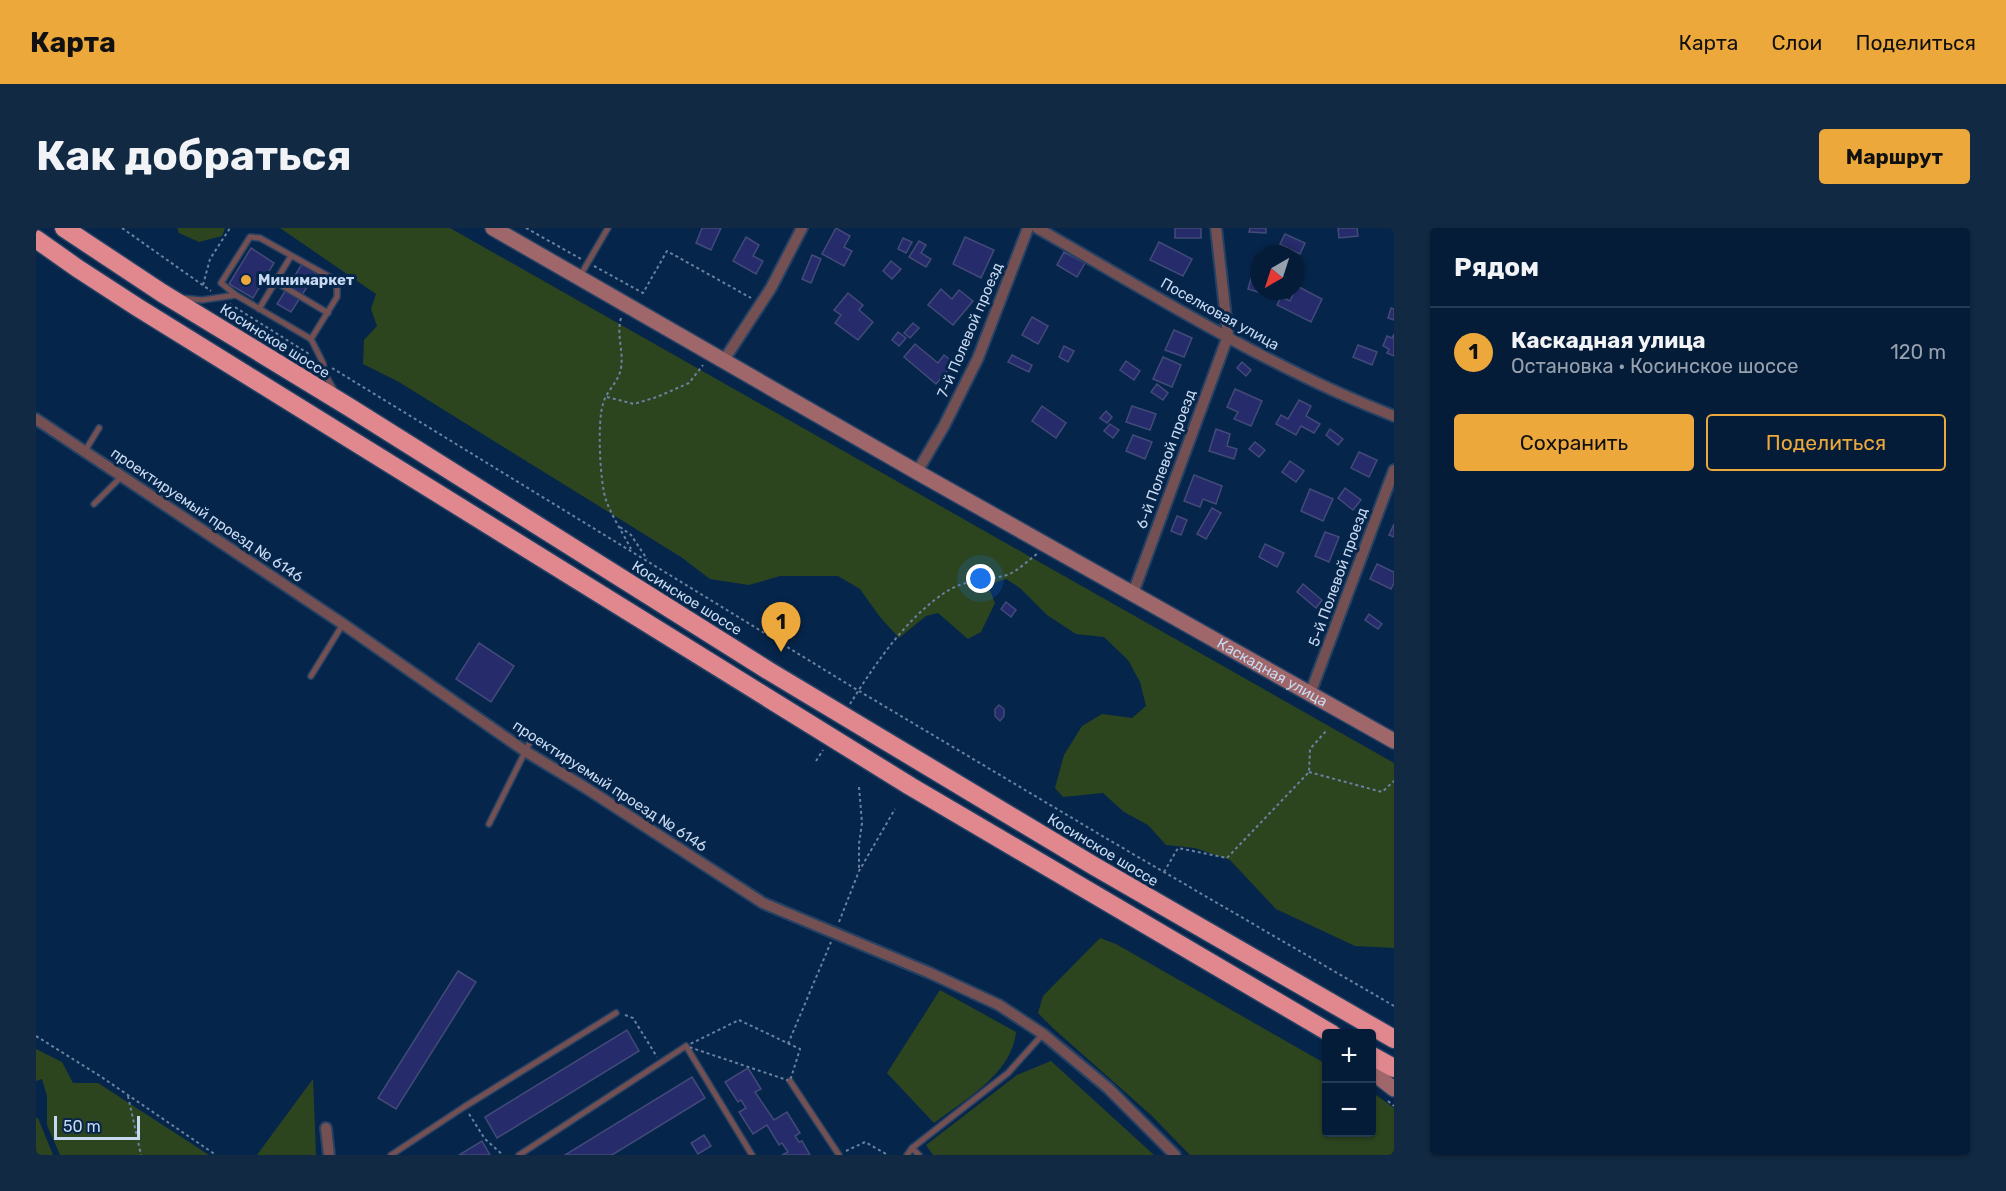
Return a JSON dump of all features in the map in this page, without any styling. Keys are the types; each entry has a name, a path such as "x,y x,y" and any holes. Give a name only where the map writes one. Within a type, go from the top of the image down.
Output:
{"highway":[{"name":"Косинское шоссе","path":"64,228 162,293 349,407 769,671 1094,866 1394,1039"},
{"path":"36,239 137,306 900,780 1323,1029"},
{"path":"1376,1059 1394,1068"}],"street":[{"name":"Каскадная улица","path":"493,228 917,472 1394,741"},
{"path":"724,360 762,304 802,228"},
{"name":"7-й Полевой проезд","path":"917,472 944,426 973,368 1028,228"},
{"name":"Поселковая улица","path":"1037,228 1228,336 1337,392 1394,416"},
{"path":"1216,228 1228,336"},
{"name":"6-й Полевой проезд","path":"1133,593 1228,336"},
{"name":"проектируемый проезд № 6146","path":"36,418 343,624 525,751 763,903 930,973 999,1005 1043,1034 1108,1088 1175,1155"},
{"name":"5-й Полевой проезд","path":"1310,694 1394,470"},
{"path":"1277,1002 1322,1034"},
{"path":"1351,1015 1394,1031"},
{"path":"1376,1076 1394,1089"},
{"path":"326,1128 329,1155"}],"lane":[{"path":"579,277 608,228"},
{"path":"311,339 337,297 337,281 260,238 250,237 221,283 236,295 311,339 333,389 349,407"},
{"path":"259,309 291,256"},
{"path":"276,282 328,313"},
{"path":"162,293 201,300 236,295"},
{"path":"85,451 99,428"},
{"path":"94,504 122,476"},
{"path":"311,676 343,624"},
{"path":"489,824 533,736"},
{"path":"391,1155 616,1012"},
{"path":"907,1155 912,1148 1008,1073 1043,1034"},
{"path":"519,1155 686,1046 752,1155"},
{"path":"790,1081 840,1155"},
{"path":"912,1148 919,1155"}],"path":[{"path":"122,228 221,298 323,363 859,691 1394,1006"},
{"path":"203,285 210,259 230,228"},
{"path":"526,228 532,229 643,293 668,251 762,304"},
{"path":"623,312 619,336 622,354 621,371 603,403 600,433 602,478 606,499 632,552"},
{"path":"607,397 634,404 657,397 689,383 706,361"},
{"path":"620,526 631,535 648,561"},
{"path":"859,691 890,644 929,605 949,590 968,582 1005,576 1014,572 1049,546"},
{"path":"1164,872 1178,848 1227,858 1309,772 1310,749 1326,731"},
{"path":"1309,772 1382,792 1394,781"},
{"path":"859,787 862,823 859,844 860,871"},
{"path":"837,927 860,871 896,809"},
{"path":"788,1044 832,941"},
{"path":"616,1012 633,1018 660,1062"},
{"path":"739,1020 800,1049 790,1081 686,1046 739,1020"},
{"path":"36,1036 216,1155"},
{"path":"128,1095 141,1155"},
{"path":"464,1107 485,1138 503,1155"},
{"path":"840,1155 865,1142 888,1155"}],"green space":[{"path":"177,228 225,228 222,236 199,242 179,233"},
{"path":"280,228 450,228 1394,763 1394,948 1355,946 1276,909 1230,860 1195,848 1166,845 1148,825 1124,812 1103,793 1063,797 1055,788 1064,755 1082,726 1102,714 1132,718 1146,706 1140,682 1128,660 1104,637 1076,634 1047,615 1020,588 1006,579 988,585 995,603 981,632 968,639 938,613 926,616 899,638 860,589 838,576 780,576 749,585 710,579 681,557 399,382 363,364 364,340 377,326 371,309 376,294"},
{"path":"1100,938 1116,944 1322,1062 1322,1137 1376,1137 1376,1095 1394,1108 1394,1155 1190,1155 1151,1115 1038,1013 1043,996"},
{"path":"940,990 1016,1032 1013,1047 1006,1061 996,1073 985,1085 934,1123 887,1073"},
{"path":"36,1049 62,1062 73,1083 98,1083 209,1155 60,1155 47,1125 47,1096 42,1079 36,1081"},
{"path":"1051,1061 1154,1155 933,1155 926,1145 1017,1075"},
{"path":"313,1079 316,1155 257,1155"},
{"path":"36,1118 38,1118 53,1155 36,1155"}],"building":[{"path":"702,228 721,228 711,250 696,243"},
{"path":"836,228 850,236 844,247 852,251 844,266 822,254"},
{"path":"1175,228 1201,228 1201,238 1175,238"},
{"path":"1250,228 1266,228 1266,233 1249,232"},
{"path":"1338,228 1357,228 1358,236 1339,238"},
{"path":"1285,234 1305,243 1304,246 1280,244"},
{"path":"746,237 759,245 753,256 763,261 756,274 733,261"},
{"path":"965,237 994,250 981,278 953,264"},
{"path":"903,238 912,242 906,253 898,249"},
{"path":"919,241 926,245 921,253 931,259 926,267 909,257"},
{"path":"1159,242 1192,259 1183,276 1150,260"},
{"path":"251,248 274,263 253,298 229,284"},
{"path":"1064,252 1085,263 1077,277 1057,265"},
{"path":"812,255 821,259 811,283 802,279"},
{"path":"891,261 901,269 892,279 883,271"},
{"path":"302,264 316,273 291,312 277,304"},
{"path":"941,289 952,299 959,290 973,301 953,325 928,305"},
{"path":"1304,290 1322,299 1311,322 1277,305 1280,300 1304,300"},
{"path":"848,293 863,305 859,310 873,322 858,340 835,323 841,315 834,310"},
{"path":"1391,308 1394,309 1394,320 1388,318"},
{"path":"1032,317 1048,326 1038,344 1022,335"},
{"path":"913,323 919,328 910,338 904,333"},
{"path":"1174,330 1192,338 1184,357 1165,350"},
{"path":"898,332 906,338 899,346 892,340"},
{"path":"1394,334 1394,356 1387,353 1389,349 1383,346 1387,336 1392,338"},
{"path":"915,344 938,363 944,355 954,363 936,384 904,357"},
{"path":"1358,345 1377,352 1372,365 1353,357"},
{"path":"1064,346 1074,351 1068,362 1059,357"},
{"path":"1012,355 1032,365 1029,372 1008,362"},
{"path":"1163,357 1181,365 1172,387 1153,379"},
{"path":"1126,361 1140,371 1134,380 1120,370"},
{"path":"1242,362 1251,370 1246,376 1237,368"},
{"path":"1157,384 1168,393 1163,400 1151,392"},
{"path":"1235,389 1262,401 1251,426 1234,419 1238,412 1227,407"},
{"path":"1299,400 1311,406 1306,416 1320,424 1314,433 1301,426 1296,435 1276,424 1281,415 1288,419"},
{"path":"1042,406 1066,423 1056,438 1032,421"},
{"path":"1132,406 1156,414 1150,430 1126,422"},
{"path":"1106,411 1112,417 1107,423 1100,418"},
{"path":"1110,424 1119,430 1113,438 1104,431"},
{"path":"1216,429 1230,434 1227,446 1237,449 1234,459 1209,451"},
{"path":"1330,429 1343,439 1338,445 1326,435"},
{"path":"1133,435 1152,442 1145,459 1126,451"},
{"path":"1255,442 1265,450 1259,457 1249,449"},
{"path":"1359,452 1377,460 1369,477 1351,468"},
{"path":"1290,461 1304,471 1296,482 1282,472"},
{"path":"1194,475 1222,486 1216,504 1203,499 1200,507 1184,501"},
{"path":"1345,488 1361,500 1353,510 1338,498"},
{"path":"1310,489 1333,499 1323,521 1301,511"},
{"path":"1212,508 1221,513 1206,539 1197,534"},
{"path":"1177,516 1187,520 1181,535 1171,531"},
{"path":"1394,524 1394,537 1389,535"},
{"path":"1325,532 1339,537 1329,562 1315,556"},
{"path":"1265,544 1284,553 1277,567 1259,557"},
{"path":"1377,564 1394,572 1394,583 1391,589 1370,579"},
{"path":"1303,584 1322,600 1316,608 1297,592"},
{"path":"1006,602 1016,610 1011,617 1001,609"},
{"path":"1369,614 1382,624 1378,629 1365,620"},
{"path":"479,643 514,666 491,702 456,679"},
{"path":"999,705 1004,709 1004,716 1000,721 995,716 995,709"},
{"path":"458,971 476,982 396,1109 378,1098"},
{"path":"627,1030 639,1051 497,1138 485,1117"},
{"path":"748,1068 761,1089 755,1092 774,1120 787,1112 800,1133 795,1136 799,1142 802,1141 810,1155 782,1155 788,1152 782,1143 779,1145 767,1125 753,1134 739,1112 746,1108 741,1100 738,1102 725,1082"},
{"path":"692,1077 705,1098 612,1155 565,1155"},
{"path":"704,1135 711,1146 698,1154 691,1143"},
{"path":"482,1141 490,1155 459,1155"}],"place":[{"name":"Минимаркет","path":"246,280"},
{"name":"Каскадная улица","path":"781,652"}]}
